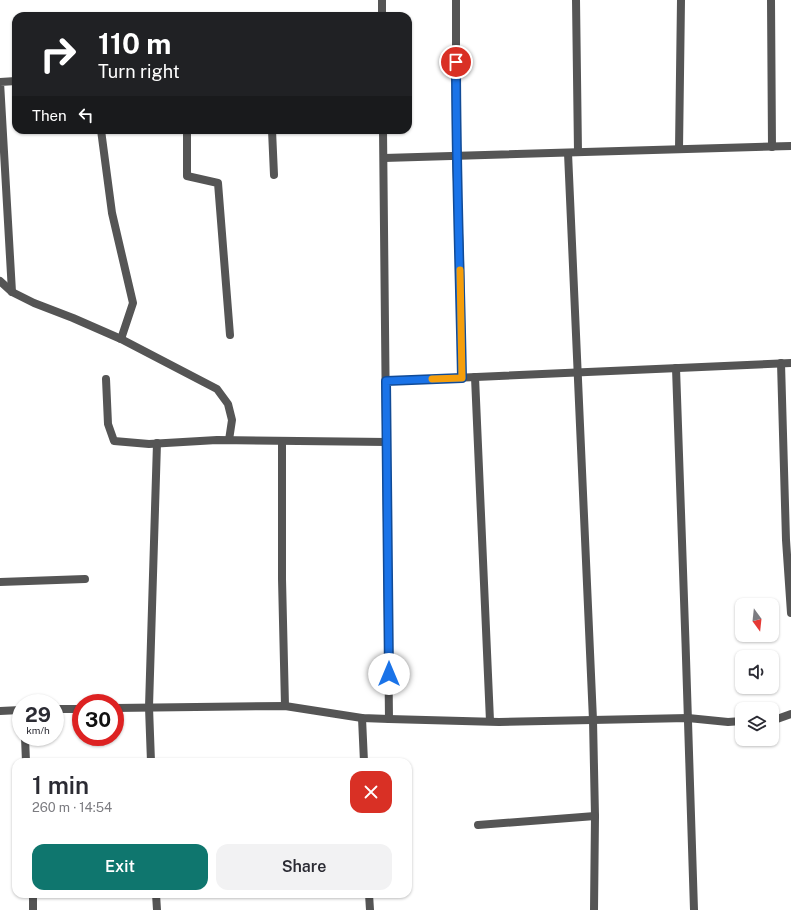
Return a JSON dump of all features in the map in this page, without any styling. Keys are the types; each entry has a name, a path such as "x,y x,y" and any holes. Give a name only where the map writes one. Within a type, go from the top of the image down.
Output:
{"street":[{"path":"382,0 382,12"},
{"path":"456,0 456,156 460,259 462,378"},
{"path":"576,0 578,152"},
{"path":"679,149 681,0"},
{"path":"771,0 772,147"},
{"path":"12,81 0,82 3,189 12,292"},
{"path":"102,134 112,213 132,303 121,339"},
{"path":"187,134 187,176 218,183 230,335"},
{"path":"272,134 274,175"},
{"path":"383,134 389,719"},
{"path":"384,158 791,146"},
{"path":"568,152 593,720 595,816 594,910"},
{"path":"0,281 12,292 34,303 121,339 217,390 228,404 232,420 229,440"},
{"path":"781,363 786,540 791,613"},
{"path":"386,381 791,363"},
{"path":"676,368 694,910"},
{"path":"475,377 490,721"},
{"path":"106,379 108,424 114,441 148,444 229,440 387,442"},
{"path":"282,441 282,579 285,706"},
{"path":"151,758 149,707 157,443"},
{"path":"0,582 85,580"},
{"path":"124,708 285,706 362,718 389,719 490,721 688,718 735,722"},
{"path":"0,711 12,710"},
{"path":"779,718 791,714"},
{"path":"362,718 364,758"},
{"path":"25,746 26,758"},
{"path":"478,825 595,816"},
{"path":"32,898 33,910"},
{"path":"156,898 157,910"},
{"path":"369,898 370,910"}],"slow traffic":[{"path":"432,379 462,378 460,270"}],"route":[{"path":"389,674 386,381 462,378 460,259 456,156 456,62"}]}
